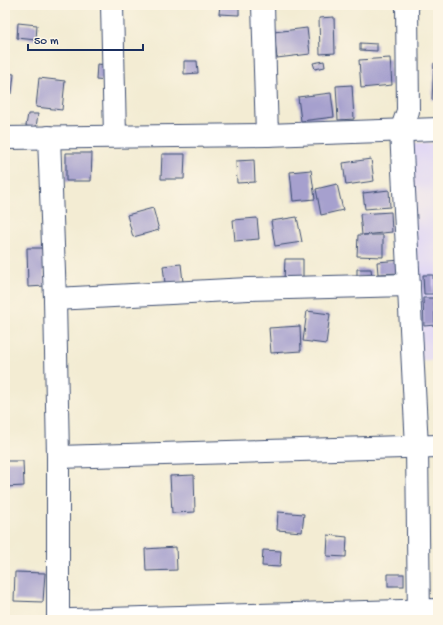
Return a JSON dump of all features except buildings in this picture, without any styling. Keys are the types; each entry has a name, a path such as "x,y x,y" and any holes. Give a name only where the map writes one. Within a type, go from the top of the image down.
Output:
{"street":[{"path":"112,5 115,136"},
{"path":"263,5 267,135"},
{"path":"71,620 425,613 428,447 409,285 401,131 408,111 407,5"},
{"path":"5,138 267,135 438,129"},
{"path":"49,137 55,299 58,457 58,620"},
{"path":"55,299 248,288 409,285"},
{"path":"58,457 428,447"}],"shaded area":[{"path":"438,143 438,360 415,361 413,144"}]}
